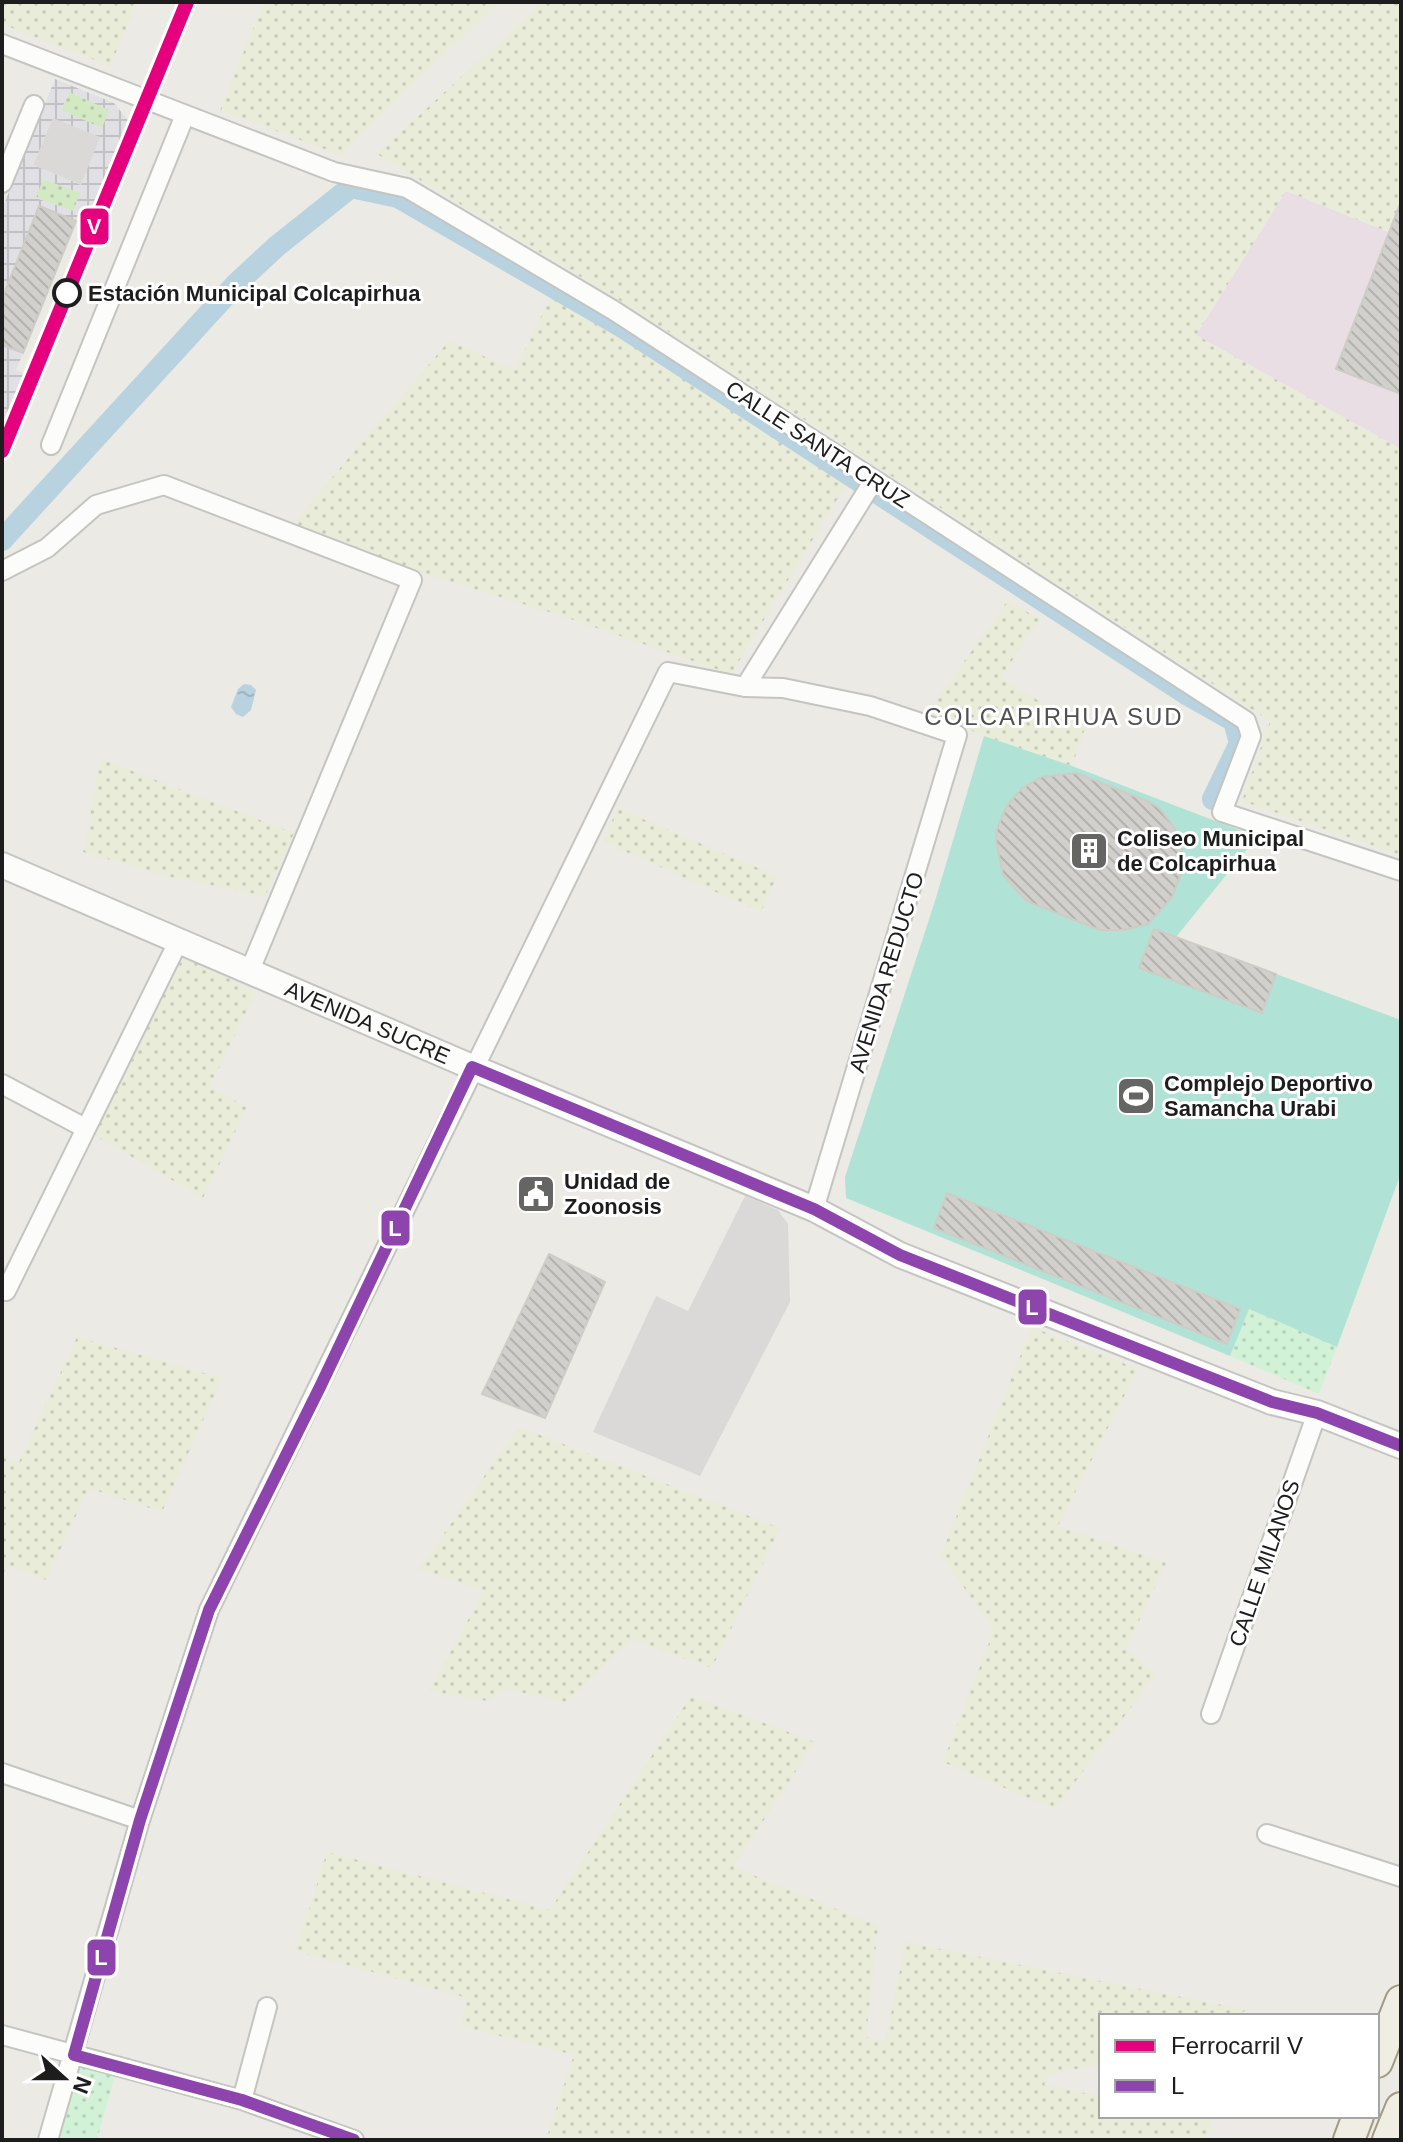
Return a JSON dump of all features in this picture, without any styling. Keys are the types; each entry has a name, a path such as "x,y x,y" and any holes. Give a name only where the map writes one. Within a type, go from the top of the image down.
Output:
{"main road":[{"path":"1379,2057 1401,2001"},
{"path":"1379,2063 1401,2072"},
{"path":"1388,2140 1401,2108"},
{"path":"1349,2140 1357,2118"}],"street":[{"name":"CALLE SANTA CRUZ","path":"2,44 334,172 407,188 613,310 1246,721 1251,736 1222,812 1401,871"},
{"path":"2,183 34,105"},
{"path":"51,445 185,115"},
{"path":"48,2140 140,1820 209,1610 320,1387 472,1067 668,672 745,687 874,480"},
{"path":"2,571 47,548 96,505 164,485 412,580 250,970"},
{"name":"AVENIDA REDUCTO","path":"745,687 783,688 870,706 957,735 814,1209"},
{"name":"AVENIDA SUCRE","path":"2,865 472,1067 814,1209 900,1255 1272,1402 1317,1413 1401,1446"},
{"path":"6,1291 179,940"},
{"path":"2,1084 85,1128"},
{"name":"CALLE MILANOS","path":"1211,1714 1317,1413"},
{"path":"2,1773 140,1820"},
{"path":"1267,1834 1401,1877"},
{"path":"242,2100 267,2007"},
{"path":"2,2035 242,2100 354,2140"}],"shaded area":[{"path":"55,79 114,103 130,123 91,220 78,215 76,221 39,207 2,299 2,209","holes":["69,92 109,110 102,128 61,110","53,118 100,137 81,185 33,165","43,179 80,193 73,211 36,198"]},
{"path":"53,117 101,137 81,185 33,165"},
{"path":"1286,191 1401,237 1401,449 1196,335"},
{"path":"2,345 23,353 16,370 28,375 2,440"},
{"path":"745,1196 778,1210 788,1224 790,1302 700,1476 593,1432 656,1296 688,1311"}],"green space":[{"path":"2,2 138,2 110,66 2,24"},
{"path":"264,2 498,2 341,155 220,110"},
{"path":"543,2 1401,2 1401,237 1286,191 1196,335 1401,449 1401,855 1242,801 1270,721 624,303 377,154"},
{"path":"69,92 110,110 102,128 61,111"},
{"path":"43,179 81,193 73,212 35,197"},
{"path":"554,290 849,480 731,674 559,615 419,572 293,523 449,341 515,370"},
{"path":"1008,600 1040,620 1000,678 1085,728 1072,766 984,736 928,712"},
{"name":"Complejo Deportivo Samancha Urabi","path":"984,736 1257,837 1176,937 1401,1020 1401,1173 1337,1347 1249,1309 1230,1356 846,1198 845,1177 935,901"},
{"path":"101,759 294,833 265,896 166,876 83,852"},
{"path":"617,808 777,876 761,912 604,842"},
{"path":"183,956 256,992 210,1086 247,1108 203,1198 94,1135"},
{"path":"1249,1309 1337,1347 1319,1394 1230,1356"},
{"path":"1032,1327 1138,1369 1058,1526 1166,1563 1126,1649 1156,1674 1055,1809 943,1762 994,1630 941,1555"},
{"path":"77,1337 222,1378 162,1512 89,1488 46,1580 8,1565 2,1576 2,1456 19,1462"},
{"path":"519,1427 780,1528 712,1668 631,1640 566,1702 506,1689 488,1701 429,1691 484,1591 419,1569"},
{"path":"691,1696 815,1742 733,1867 878,1926 866,2037 885,2042 906,1942 1247,2010 1238,2014 1099,2014 1099,2064 1050,2074 1044,2085 1099,2096 1099,2118 1212,2118 1206,2140 546,2140 574,2055 461,2026 468,1998 296,1951 327,1852 550,1910"},
{"path":"80,2060 116,2071 97,2140 58,2140"}],"water":[{"path":"244,684 256,690 251,710 243,717 231,707 238,689"}],"building":[{"path":"1401,204 1401,394 1336,369"},
{"name":"Estación Municipal Colcapirhua","path":"39,206 76,221 23,353 2,345 2,299"},
{"name":"Coliseo Municipal de Colcapirhua","path":"1076,773 1149,802 1159,808 1174,827 1182,850 1181,874 1172,897 1148,924 1124,930 1100,930 1026,901 1003,875 996,841 997,829 1006,807 1021,789 1041,777"},
{"path":"1154,929 1276,974 1262,1013 1139,968"},
{"path":"947,1193 1240,1309 1227,1344 934,1228"},
{"path":"549,1254 605,1282 545,1418 482,1394"}],"waterway":[{"path":"2,540 237,283 277,246 351,187 398,197 624,328 1188,695 1234,721 1240,743 1213,799"}],"rail line":[{"name":"V","path":"2,451 187,2"}],"transit line":[{"name":"L","path":"354,2140 242,2100 74,2055 140,1820 209,1610 320,1387 472,1067 814,1209 900,1255 1272,1402 1317,1413 1401,1446"}],"place":[{"name":"Estación Municipal Colcapirhua","path":"67,293"},
{"name":"Coliseo Municipal de Colcapirhua","path":"1089,851"},
{"name":"Complejo Deportivo Samancha Urabi","path":"1136,1096"},
{"name":"Unidad de Zoonosis","path":"536,1194"}],"district":[{"name":"COLCAPIRHUA SUD","path":"1054,717"}]}
